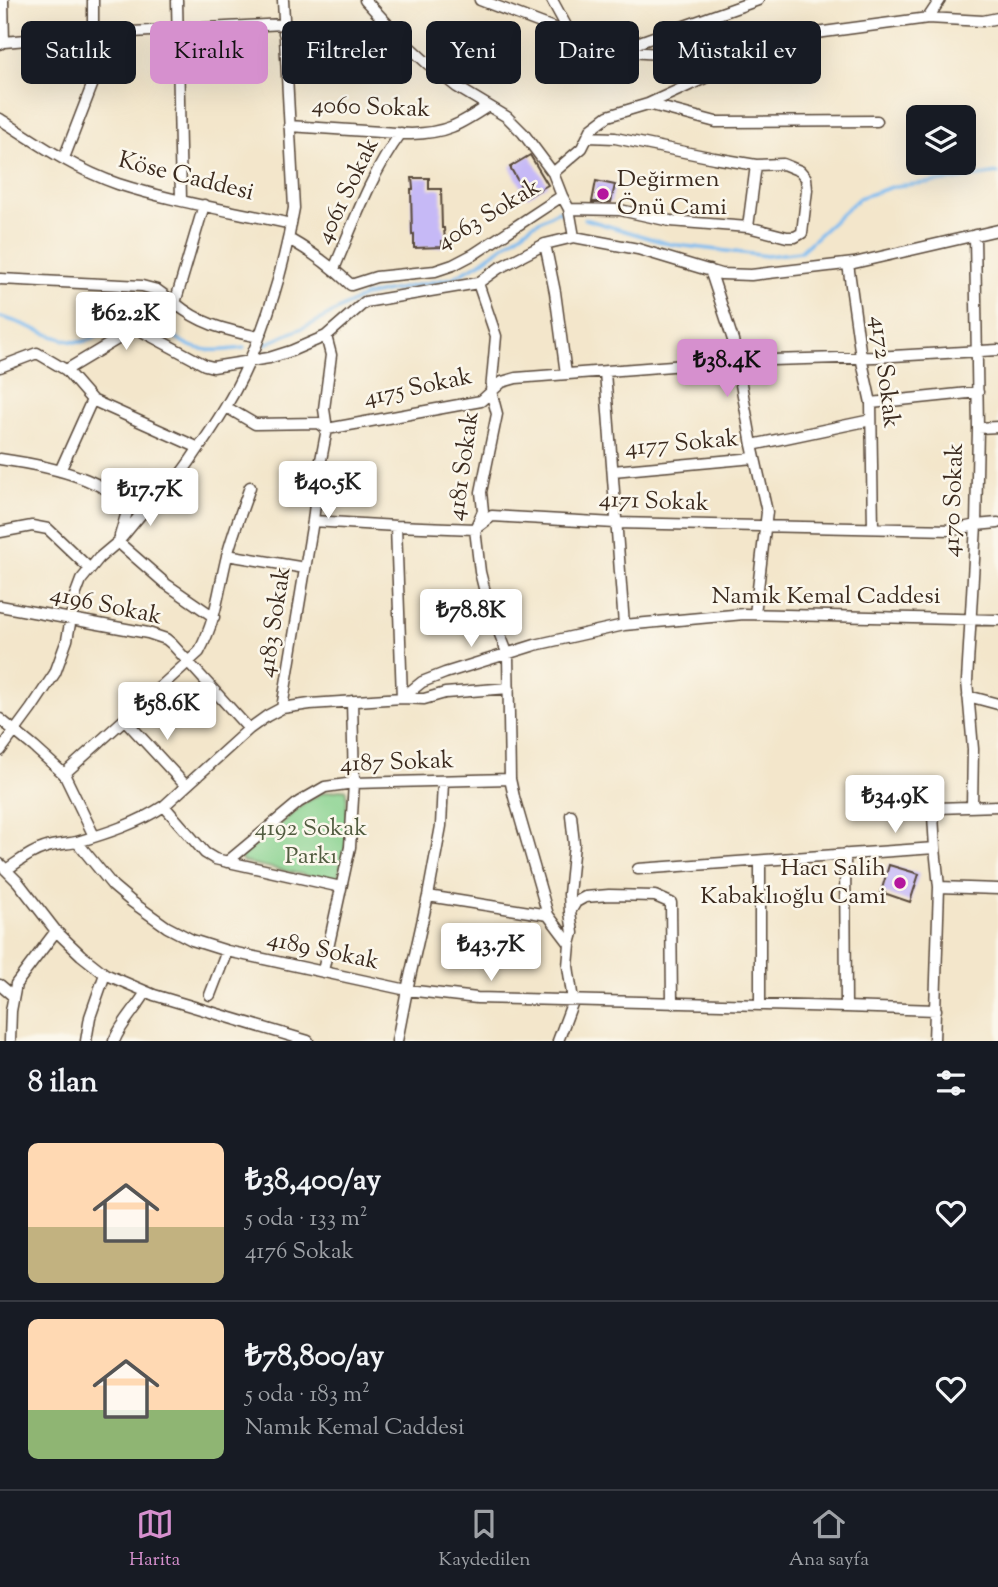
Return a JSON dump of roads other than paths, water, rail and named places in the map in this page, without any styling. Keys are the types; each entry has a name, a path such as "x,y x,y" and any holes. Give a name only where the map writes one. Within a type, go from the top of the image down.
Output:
{"street":[{"path":"3,0 2,43 21,41"},
{"path":"93,0 94,21"},
{"path":"177,0 178,21"},
{"path":"283,0 284,21"},
{"path":"365,0 384,21"},
{"path":"480,0 535,21"},
{"path":"552,0 563,21"},
{"path":"639,42 758,0"},
{"path":"928,18 940,0"},
{"path":"821,33 928,18 998,18"},
{"path":"412,48 457,87 507,117 515,125 553,173 569,209 574,237"},
{"path":"64,158 93,84"},
{"path":"179,84 181,200"},
{"path":"0,751 55,673 67,640 78,588 90,569 118,542 199,448 226,407 249,361 289,239 294,208 287,84"},
{"path":"553,173 582,148 592,128 608,116 648,104 690,84"},
{"path":"648,104 716,122 877,121"},
{"name":"4060 Sokak","path":"289,126 430,134 466,121 488,106"},
{"name":"Köse Caddesi","path":"0,119 64,158 117,183 291,224"},
{"name":"4061 Sokak","path":"334,268 376,172 401,133"},
{"path":"569,209 620,211 670,222 748,227 795,237 802,233 807,190 806,178 800,171 783,164 756,165 615,138 587,137"},
{"path":"748,227 756,165"},
{"name":"4063 Sokak","path":"289,239 334,268 351,285 376,277 426,272 453,265 562,196"},
{"path":"175,303 204,205"},
{"path":"66,370 136,328 213,367 269,358 326,336 365,302 478,283 499,268 545,244 574,237 638,249 721,274 751,275 848,264 998,230"},
{"name":"4170 Sokak","path":"972,807 972,749 967,681 976,524 978,428 975,235"},
{"path":"545,244 555,292 566,374"},
{"name":"4172 Sokak","path":"848,264 861,357 871,403 873,528"},
{"path":"710,271 733,340 754,458 767,512 755,614"},
{"path":"0,279 142,286 157,290 188,314 221,328 258,337"},
{"name":"4181 Sokak","path":"478,283 496,336 491,391 497,414 481,492 483,511 475,529 480,572 488,604 508,655 510,779 548,915 569,944"},
{"name":"4183 Sokak","path":"282,708 327,429 324,409 331,355 326,336"},
{"name":"4175 Sokak","path":"226,407 255,424 318,423 327,429 481,401 502,382 516,378 737,360 998,350"},
{"path":"0,366 37,353 66,370 92,400 199,448"},
{"path":"605,372 624,625"},
{"path":"871,403 978,392"},
{"path":"60,471 92,400"},
{"path":"752,445 872,420"},
{"path":"978,428 998,427"},
{"name":"4177 Sokak","path":"613,471 754,458"},
{"path":"0,459 28,463 84,478 110,492 131,498 145,499 156,495"},
{"path":"64,774 199,652 214,617 227,555 250,487"},
{"path":"118,542 131,498"},
{"name":"4171 Sokak","path":"313,521 475,529 492,516 615,523 953,530 976,524 998,523"},
{"path":"0,532 32,526 48,529 90,569"},
{"path":"396,526 402,698"},
{"path":"118,542 166,584 214,617"},
{"path":"227,555 305,568"},
{"name":"4196 Sokak","path":"2,608 158,636 172,644 249,729"},
{"name":"Namık Kemal Caddesi","path":"402,698 422,682 445,673 536,645 624,625 755,614 998,620"},
{"path":"307,1041 203,1011 146,992 105,974 56,932 18,882 3,867 45,847 77,842 129,825 164,806 249,729 282,708 352,701 424,699 445,693 509,688"},
{"path":"968,696 998,704"},
{"path":"323,971 350,847 354,783 352,701"},
{"path":"0,719 64,774 94,836"},
{"path":"125,720 186,786"},
{"name":"4187 Sokak","path":"227,862 299,802 325,787 354,783 510,779"},
{"path":"397,1041 441,826 443,782"},
{"path":"164,806 205,853 215,859 341,887"},
{"path":"934,1041 939,887 934,811 941,807 998,806"},
{"path":"558,1041 573,1001 568,966 569,944 573,933 569,894 574,844 571,815"},
{"name":"4189 Sokak","path":"77,842 113,886 167,927 192,940 227,951 407,990 477,998 936,1010"},
{"path":"638,869 935,848"},
{"path":"845,854 846,1007"},
{"path":"760,860 760,1004"},
{"path":"939,887 998,889"},
{"path":"428,896 548,915"},
{"path":"570,912 576,902 585,897 655,896 671,903 672,1003"},
{"path":"6,1036 16,984 56,932"},
{"path":"210,995 227,951"},
{"path":"86,1041 90,1017 105,974"},
{"path":"0,985 13,996"},
{"path":"114,1041 125,1020 146,992"}],"waterway":[{"path":"585,219 669,244 767,256 800,252 859,198 895,186 998,173"},
{"path":"263,345 314,323 364,296 452,278 480,263 532,225 558,211 562,213"},
{"path":"0,317 77,342 94,338 124,319 140,316 155,321 192,347 217,350 244,348"}],"place":[{"name":"Değirmen Önü Cami","path":"603,194"},
{"name":"Hacı Salih Kabaklıoğlu Cami","path":"900,883"}],"park label":[{"name":"4192 Sokak Parkı","path":"311,843"}]}
